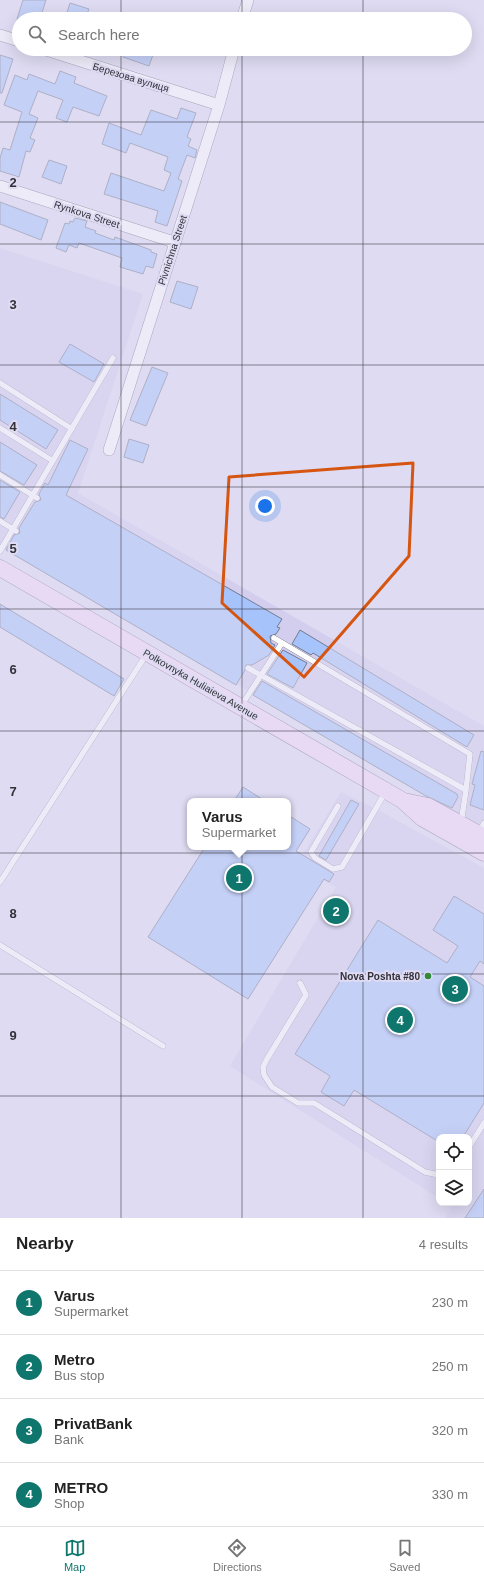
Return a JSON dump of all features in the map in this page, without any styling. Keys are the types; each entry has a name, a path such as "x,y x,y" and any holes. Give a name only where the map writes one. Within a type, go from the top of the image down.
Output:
{"main road":[{"name":"Polkovnyka Huliaieva Avenue","path":"0,568 402,800 422,818 484,853"},
{"name":"Polkovnyka Huliaieva Avenue","path":"402,800 428,806 461,824 482,831"}],"street":[{"path":"244,12 248,0"},
{"path":"0,35 12,39"},
{"name":"Березова вулиця","path":"64,56 219,105"},
{"name":"Pivnichna Street","path":"109,450 174,242 219,105 232,56"},
{"name":"Rynkova Street","path":"0,186 174,242"}],"lane":[{"path":"0,551 35,497 53,461 113,358"},
{"path":"0,383 72,429"},
{"path":"0,428 53,461"},
{"path":"0,475 35,497"},
{"path":"0,522 14,530"},
{"path":"274,638 470,754 461,824"},
{"path":"240,706 282,642"},
{"path":"0,882 147,653"},
{"path":"248,668 466,790"},
{"path":"338,806 312,852 315,858 333,869 342,867 386,791"},
{"path":"0,945 163,1046"},
{"path":"300,983 306,995 263,1067 267,1081 272,1087 298,1103 314,1103 425,1172 436,1174"},
{"path":"472,1142 484,1123"}],"highlighted area":[{"path":"413,463 409,556 304,677 222,603 229,477"}],"shaded area":[{"path":"0,248 143,294 78,493 484,726 484,829 0,546"},
{"path":"341,792 380,811 484,868 484,1218 445,1218 452,1206 472,1206 472,1134 436,1134 436,1196 230,1066 336,887 297,864"}],"building":[{"path":"23,0 46,0 42,12 19,12"},
{"path":"70,3 89,9 88,12 67,12"},
{"path":"0,55 13,59 2,93 0,93"},
{"path":"123,56 153,56 149,66"},
{"path":"60,71 76,77 74,83 107,96 99,116 73,107 67,122 56,118 63,100 38,91 29,114 38,118 30,138 35,140 30,152 26,151 19,177 0,171 0,158 3,148 10,150 22,112 4,105 15,75 27,80 29,74 55,84"},
{"path":"181,108 196,113 187,137 191,139 188,146 197,150 195,158 187,155 178,179 182,181 167,226 155,222 158,211 104,194 111,173 164,191 171,173 164,170 168,157 130,143 126,153 102,144 109,123 141,135 151,110 177,119"},
{"path":"49,160 67,166 61,184 42,177"},
{"path":"0,202 48,220 41,240 0,224"},
{"path":"75,218 87,221 85,227 96,231 95,233 114,240 115,237 151,250 151,252 157,254 153,268 146,266 143,274 120,267 122,258 79,243 77,248 69,245 66,252 56,248 65,223 69,224 70,221 73,222"},
{"path":"177,281 198,287 191,309 170,302"},
{"path":"70,344 104,364 94,382 59,362"},
{"path":"152,367 168,373 146,426 130,420"},
{"path":"0,394 58,430 46,449 0,420"},
{"path":"129,439 149,445 143,463 124,457"},
{"path":"70,440 88,449 66,495 282,619 277,627 280,628 276,634 270,636 271,643 275,645 269,655 252,665 246,665 245,670 236,685 6,550 14,535 20,533 19,528 35,502 41,500 39,494 45,483 48,485"},
{"path":"0,442 37,465 24,485 0,471"},
{"path":"0,480 20,492 4,519 0,517"},
{"path":"0,604 124,679 114,696 0,627"},
{"path":"300,630 474,735 467,747 313,653 311,655 292,644"},
{"path":"283,650 307,663 293,688 267,674"},
{"path":"262,681 457,794 458,797 452,808 426,796 253,695"},
{"path":"481,751 484,752 484,810 470,805 475,785 472,784"},
{"path":"243,787 260,798 236,798"},
{"path":"351,800 359,804 326,860 319,856"},
{"path":"291,817 310,829 296,851 334,874 329,882 324,879 248,999 148,937 203,850 291,850"},
{"path":"454,896 484,914 484,964 480,961 470,977 484,986 484,1103 465,1134 436,1134 436,1140 354,1090 344,1106 321,1092 330,1076 295,1054 378,920 447,963 458,946 433,930"},
{"path":"484,1189 484,1218 465,1218"}],"place":[{"name":"Varus","path":"239,878"},
{"name":"Metro","path":"336,911"},
{"name":"Nova Poshta #80","path":"428,976"},
{"name":"PrivatBank","path":"455,989"},
{"name":"METRO","path":"400,1020"}]}
